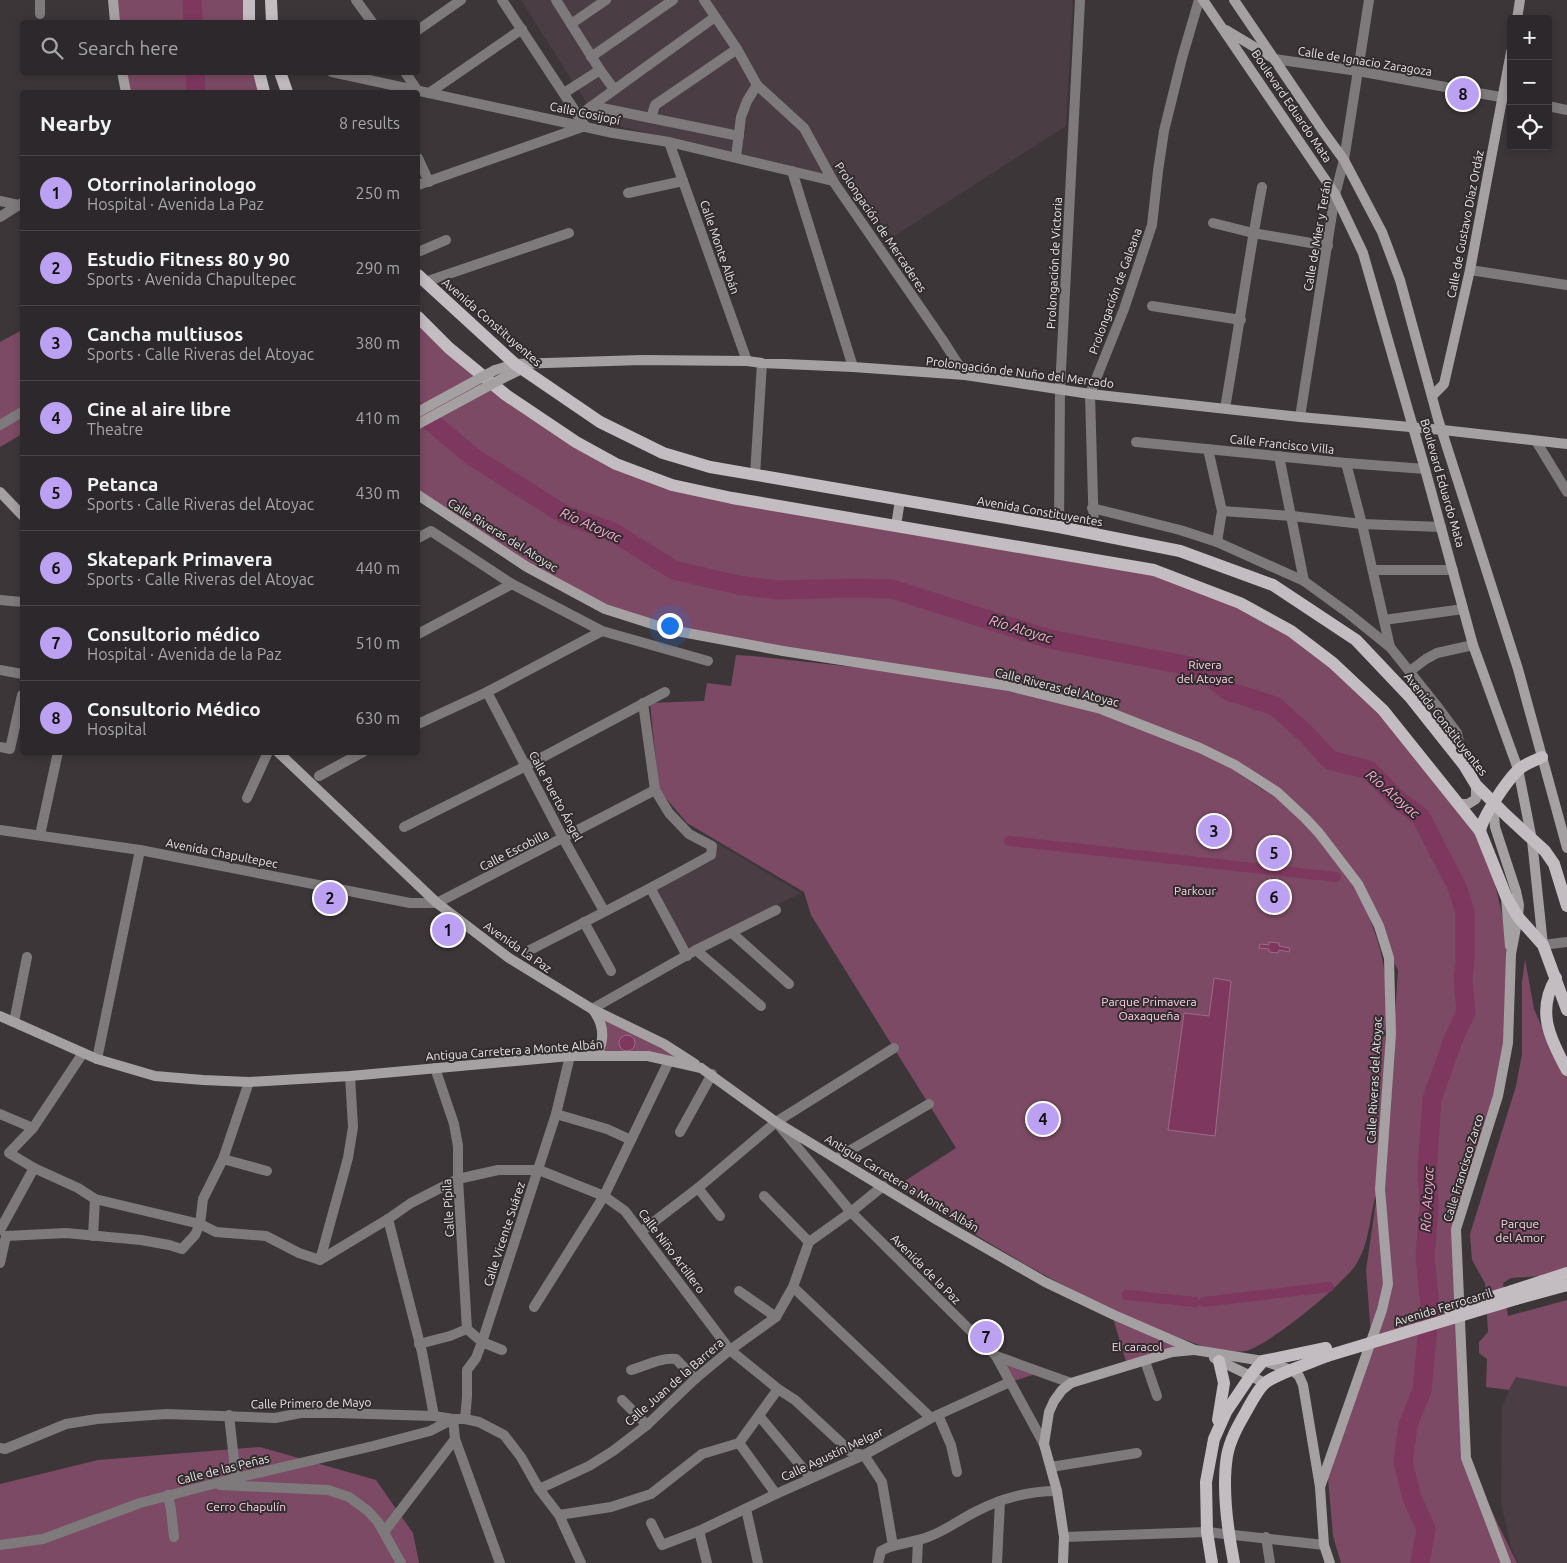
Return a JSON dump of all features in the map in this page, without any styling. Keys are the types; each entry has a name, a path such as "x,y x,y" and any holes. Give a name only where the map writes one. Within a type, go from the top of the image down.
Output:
{"main road":[{"path":"248,0 249,20"},
{"path":"271,0 272,20"},
{"path":"260,75 264,90"},
{"path":"281,75 286,90"},
{"name":"Avenida Constituyentes","path":"422,279 523,366 600,422 663,453 710,467 1059,527 1180,551 1273,585 1356,640 1410,697 1464,765 1476,785 1545,851 1554,864 1567,906"},
{"path":"420,320 449,348 506,395 576,442 616,464 672,485 732,498 1154,570 1240,603 1291,631 1333,663 1383,710 1460,804 1480,831 1506,896 1518,917 1543,945"},
{"path":"1480,831 1493,803 1518,769 1542,756"},
{"name":"Boulevard Eduardo Mata","path":"1543,945 1567,1010"},
{"path":"1556,978 1549,989 1546,1002 1547,1017 1553,1043 1567,1070"},
{"name":"Avenida Ferrocarril","path":"1327,1352 1514,1295 1567,1273"},
{"name":"Avenida Ferrocarril","path":"1514,1295 1567,1285"},
{"path":"1214,1438 1226,1412 1263,1360 1327,1352"},
{"path":"1234,1563 1229,1534 1226,1493 1227,1456 1236,1429 1252,1400 1265,1383 1327,1352"},
{"path":"1212,1563 1206,1532 1206,1482 1224,1383 1219,1361"}],"street":[{"path":"113,0 115,20"},
{"path":"356,0 371,20"},
{"path":"420,29 461,0"},
{"path":"420,184 586,126 502,0"},
{"path":"556,0 614,89"},
{"path":"571,24 606,0"},
{"path":"592,57 673,0"},
{"name":"Prolongación de Mercaderes","path":"704,0 737,49 757,85 804,128 833,181 965,375"},
{"name":"Prolongación de Victoria","path":"1059,527 1060,389 1080,0"},
{"name":"Prolongación de Galeana","path":"1094,534 1090,394 1124,309 1152,225 1164,131 1198,0"},
{"name":"Boulevard Eduardo Mata","path":"1203,0 1335,195 1363,254 1473,645 1518,769 1532,840 1543,945"},
{"name":"Boulevard Eduardo Mata","path":"1234,0 1344,160 1382,232 1400,280 1432,396 1518,669 1567,848"},
{"name":"Calle de Mier y Terán","path":"1300,417 1335,195 1344,160 1369,0"},
{"path":"1518,15 1520,0"},
{"path":"40,1 40,14"},
{"path":"578,116 715,17"},
{"path":"1221,27 1274,59"},
{"path":"429,93 522,29"},
{"path":"651,118 655,104 737,49"},
{"name":"Calle de Ignacio Zaragoza","path":"1274,59 1358,71 1507,98"},
{"path":"564,93 600,70"},
{"path":"123,75 126,90"},
{"name":"Calle Cosijopí","path":"342,75 384,88 417,90"},
{"path":"407,75 417,90"},
{"path":"736,157 741,118 757,85"},
{"name":"Calle Cosijopí","path":"420,91 669,142 833,181"},
{"name":"Calle de Gustavo Díaz Ordáz","path":"1432,396 1444,384 1507,98"},
{"path":"592,106 739,136"},
{"path":"1552,107 1567,110"},
{"name":"Calle Monte Albán","path":"669,142 746,361"},
{"path":"420,162 429,182"},
{"path":"792,171 853,366"},
{"path":"628,193 683,181"},
{"path":"1225,408 1262,187"},
{"path":"0,201 20,204"},
{"path":"0,217 20,204"},
{"path":"1214,223 1253,233 1328,246"},
{"path":"422,279 568,233"},
{"path":"420,251 446,240"},
{"path":"1470,270 1567,285"},
{"path":"1152,306 1241,320"},
{"name":"Prolongación de Nuño del Mercado","path":"523,366 640,360 746,361 853,366 965,375 1090,394 1567,444"},
{"path":"755,475 762,363"},
{"path":"420,411 496,370 523,366"},
{"path":"420,423 523,366"},
{"path":"0,425 20,413"},
{"path":"1536,441 1567,492"},
{"name":"Calle Francisco Villa","path":"1136,442 1425,469"},
{"path":"1208,449 1222,511 1217,542"},
{"path":"1279,456 1304,581"},
{"path":"1346,463 1390,647"},
{"path":"0,492 20,513"},
{"name":"Calle Riveras del Atoyac","path":"420,496 527,567 605,609 672,630 783,651 1008,686 1102,709 1200,748 1235,765 1277,792 1319,832 1358,884 1379,926 1389,958 1391,1034 1380,1190 1388,1284 1382,1310 1320,1487"},
{"path":"896,526 900,500"},
{"path":"1092,508 1180,530 1217,542 1304,581 1390,647 1457,733 1464,765"},
{"path":"1222,511 1362,524 1441,527"},
{"path":"420,537 431,531 512,584 602,631 708,661"},
{"path":"1372,570 1453,570"},
{"path":"420,633 512,584"},
{"path":"0,600 20,602"},
{"path":"1384,620 1463,609"},
{"path":"420,723 487,692 602,631"},
{"path":"1410,671 1437,653 1473,645"},
{"path":"0,670 20,674"},
{"name":"Calle Puerto Ángel","path":"487,692 563,838 604,911"},
{"path":"404,827 526,766 664,692"},
{"path":"5,748 20,701"},
{"path":"530,950 604,911 651,889 711,855 712,846 689,834 669,812 655,790 643,703"},
{"path":"40,835 57,755"},
{"path":"247,798 267,755"},
{"name":"Avenida La Paz","path":"281,755 437,903 510,958 592,1009 664,1044 701,1068"},
{"path":"319,776 358,755"},
{"path":"1460,804 1468,804 1476,799 1476,785"},
{"name":"Calle Escobilla","path":"437,903 655,790"},
{"name":"Calle Francisco Zarco","path":"1493,803 1495,827 1516,890 1519,906 1511,954"},
{"name":"Avenida Chapultepec","path":"0,830 140,850 410,903 437,903"},
{"path":"97,1059 140,850"},
{"path":"651,889 687,956"},
{"name":"Calle Francisco Zarco","path":"1506,896 1511,954 1508,1043 1498,1096 1456,1229 1466,1458 1506,1563"},
{"path":"597,1055 602,1044 603,1033 598,1017 592,1009 696,950 776,910"},
{"path":"584,922 611,970"},
{"path":"732,933 789,984"},
{"path":"1543,945 1567,942"},
{"path":"696,950 761,1006"},
{"path":"14,1022 27,957"},
{"name":"Antigua Carretera a Monte Albán","path":"0,1016 97,1059 154,1076 249,1082 350,1076 597,1055 648,1056 701,1068 712,1074 776,1122 937,1220 1045,1282 1114,1315 1195,1350 1263,1360 1292,1370"},
{"path":"642,1231 698,1188 776,1122 894,1048"},
{"path":"83,1053 32,1128 9,1153 34,1168 78,1188 95,1199 200,1224 216,1232 266,1236 299,1253 320,1260 348,1158 353,1127 350,1076"},
{"name":"Calle Vicente Suárez","path":"465,1419 467,1370 476,1358 482,1342 556,1114 570,1056"},
{"path":"534,1307 604,1196 669,1061"},
{"name":"Calle Pípila","path":"435,1068 454,1124 458,1146 458,1179 467,1329"},
{"path":"680,1132 712,1074"},
{"path":"2,1232 66,1233 169,1245 182,1250 195,1235 200,1224 203,1199 223,1159 249,1082"},
{"path":"836,1158 928,1104"},
{"path":"0,1114 32,1128"},
{"path":"556,1114 607,1129 630,1140"},
{"name":"Avenida de la Paz","path":"776,1122 851,1212 996,1356 1044,1444"},
{"path":"223,1159 267,1171"},
{"path":"0,1263 2,1232 34,1168"},
{"name":"Calle Niño Artillero","path":"320,1260 411,1203 458,1179 498,1170 538,1170 604,1196 625,1211 642,1231 730,1350 778,1389 795,1400 851,1452 864,1455"},
{"path":"764,1196 809,1242 883,1186"},
{"path":"698,1188 720,1216"},
{"path":"93,1236 95,1199"},
{"path":"388,1219 420,1344 434,1416"},
{"name":"Calle Juan de la Barrera","path":"539,1489 589,1466 613,1451 647,1425 694,1380 730,1350 776,1317 793,1287 809,1242"},
{"path":"793,1287 935,1416 951,1445 957,1472"},
{"path":"739,1291 776,1317"},
{"path":"420,1344 467,1329 482,1342 502,1350"},
{"path":"1063,1563 1064,1537 1057,1491 1044,1444 1049,1412 1062,1390 1072,1383 1145,1360 1172,1352 1195,1350 1265,1383"},
{"path":"996,1356 1072,1383"},
{"path":"631,1370 657,1362 676,1359 694,1380"},
{"path":"1145,1360 1157,1396"},
{"path":"1292,1370 1300,1376 1303,1385 1320,1487 1324,1545 1330,1563"},
{"name":"Calle Agustín Melgar","path":"650,1523 662,1545 699,1531 864,1455 935,1416 1010,1382"},
{"path":"559,1515 611,1507 651,1494 702,1454 739,1443 778,1389"},
{"path":"622,1400 647,1425"},
{"name":"Calle Primero de Mayo","path":"0,1448 5,1449 66,1424 89,1420 166,1414 275,1418 301,1413 434,1416 465,1419 479,1422 504,1435 522,1457 539,1489 559,1515 581,1563"},
{"path":"229,1415 236,1478"},
{"path":"760,1416 811,1478"},
{"path":"453,1419 455,1438 500,1563"},
{"name":"Calle de las Peñas","path":"0,1545 43,1539 140,1503 430,1431 453,1419"},
{"path":"384,1532 455,1438"},
{"path":"739,1443 776,1494"},
{"path":"1051,1466 1137,1453"},
{"path":"864,1455 882,1482 892,1546"},
{"path":"209,1485 328,1490 349,1497 368,1511 378,1522 401,1563"},
{"path":"878,1563 881,1551 892,1546 918,1540 951,1527 975,1512 1000,1501 1029,1492 1057,1491"},
{"path":"168,1495 173,1531"},
{"path":"997,1563 1000,1501"},
{"path":"746,1510 758,1563"},
{"path":"699,1531 708,1563"},
{"path":"1064,1537 1206,1532 1324,1545"},
{"path":"1266,1538 1270,1563"},
{"path":"917,1563 918,1540"}],"shaded area":[{"path":"521,0 1073,0 1066,126 893,237 842,180 598,121"},
{"path":"717,843 801,893 689,950 656,889 712,861"},
{"path":"1269,942 1279,943 1279,946 1290,948 1289,952 1279,950 1278,953 1269,952 1269,949 1259,948 1260,944 1269,945"},
{"path":"1214,978 1231,981 1215,1136 1168,1130 1184,1013 1209,1016"},
{"path":"627,1035 635,1043 627,1051 619,1043"},
{"path":"1516,1376 1567,1387 1567,1563 1518,1563 1511,1547 1501,1503 1502,1407"}],"green space":[{"path":"115,0 249,0 249,20 115,20"},
{"path":"125,75 262,75 266,90 129,90"},
{"path":"420,318 506,395 616,464 732,498 1154,570 1240,603 1326,657 1383,710 1485,840 1511,954 1508,1043 1459,1219 1466,1458 1517,1563 1341,1563 1333,1536 1328,1478 1372,1349 1366,1270 1378,1188 1367,1238 1355,1266 1320,1301 1286,1328 1255,1347 1236,1352 1198,1345 1100,1304 1031,1267 897,1186 956,1148 811,915 804,892 687,823 659,790 650,703 704,701 707,683 731,686 736,655 890,671 672,630 605,609 527,567 420,495","holes":["1104,713 1235,765 1266,792 1230,767","1369,918 1398,970 1389,1104 1381,1163 1387,993 1381,955"]},
{"path":"20,331 20,435 0,447 0,342"},
{"name":"Parque del Amor","path":"1525,959 1534,1009 1567,1077 1567,1267 1541,1276 1511,1278 1503,1283 1508,1316 1567,1300 1567,1387 1516,1377 1509,1390 1486,1387 1487,1359 1479,1353 1479,1342 1488,1332 1485,1283 1472,1260 1470,1234 1516,1086 1522,1054 1522,983"},
{"path":"605,1019 680,1058 597,1058"},
{"name":"El caracol","path":"1113,1318 1177,1346 1145,1361 1127,1365"},
{"path":"996,1356 1042,1372 1010,1382"},
{"name":"Cerro Chapulín","path":"260,1447 376,1480 413,1533 419,1563 0,1563 0,1484 98,1460"}],"waterway":[{"name":"Río Atoyac","path":"192,0 193,20"},
{"name":"Río Atoyac","path":"195,75 196,90"},
{"name":"Río Atoyac","path":"420,413 473,457 565,515 613,532 674,570 738,585 778,590 892,589 1049,639 1200,668 1228,691 1275,706 1306,734 1330,760 1369,770 1397,799 1421,817 1457,887 1465,912 1463,979 1466,1012 1453,1040 1432,1099 1427,1171 1429,1206 1425,1257 1430,1305 1422,1390 1408,1425 1403,1462 1412,1498 1426,1529 1420,1563"},
{"path":"1009,841 1336,877"},
{"path":"1204,1302 1329,1287"},
{"path":"1127,1295 1195,1302"}],"place":[{"name":"Consultorio Médico","path":"1463,94"},
{"name":"Cancha multiusos","path":"1214,831"},
{"name":"Petanca","path":"1274,853"},
{"name":"Skatepark Primavera","path":"1274,897"},
{"name":"Estudio Fitness 80 y 90","path":"330,898"},
{"name":"Otorrinolarinologo","path":"448,930"},
{"name":"Cine al aire libre","path":"1043,1119"},
{"name":"Consultorio médico","path":"986,1337"}],"park label":[{"name":"Rivera del Atoyac","path":"1205,671"},
{"name":"Parkour","path":"1195,890"},
{"name":"Parque Primavera Oaxaqueña","path":"1149,1008"}]}
